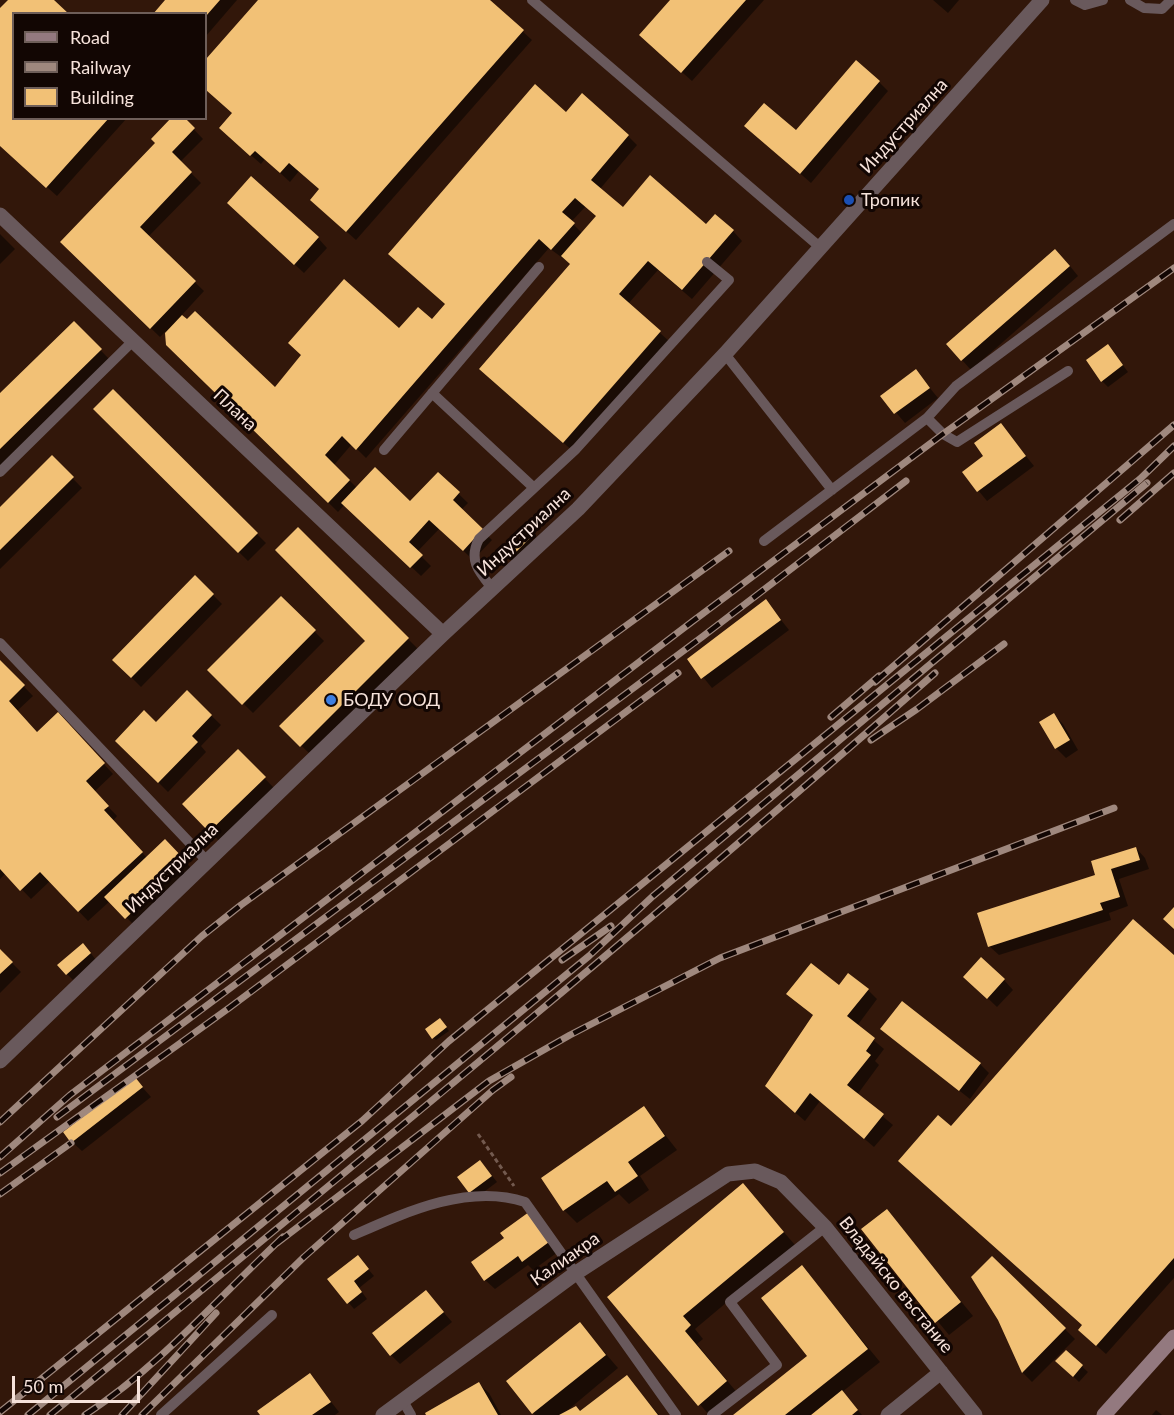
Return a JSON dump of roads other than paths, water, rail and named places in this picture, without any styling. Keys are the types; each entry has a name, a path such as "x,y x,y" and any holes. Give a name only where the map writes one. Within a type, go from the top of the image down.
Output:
{"main road":[{"path":"1104,1415 1174,1337"}],"street":[{"name":"Индустриална","path":"0,1061 443,634 578,509 725,354 1042,0"},
{"name":"Плана","path":"0,214 443,634"},
{"name":"Калиакра","path":"383,1415 576,1273 728,1174 755,1171 781,1182"},
{"name":"Владайско въстание","path":"781,1182 825,1227 975,1415"},
{"path":"888,1415 941,1372"}],"lane":[{"path":"532,0 821,248"},
{"path":"1075,0 1085,5 1103,0"},
{"path":"1130,0 1144,8 1162,9 1171,0"},
{"path":"764,541 927,418 956,386 1174,224"},
{"path":"492,588 474,562 475,546 479,539 576,449 729,280 707,262"},
{"path":"384,450 539,267"},
{"path":"0,471 133,341"},
{"path":"725,354 832,490"},
{"path":"927,418 943,434 957,442 1068,371"},
{"path":"432,393 533,487"},
{"path":"0,643 207,861"},
{"path":"354,1234 405,1213 455,1199 499,1197 525,1202 676,1415"},
{"path":"712,1415 777,1365 730,1302 825,1227"},
{"path":"161,1415 272,1315"},
{"path":"403,1401 411,1415"}],"railway":[{"path":"0,1157 70,1095 693,621 943,434 1174,268"},
{"path":"875,682 1174,425"},
{"path":"0,1412 362,1121 449,1041 1140,479 1174,446"},
{"path":"1120,520 1174,473"},
{"path":"57,1117 702,637 906,481"},
{"path":"28,1415 589,956 653,896 1147,483"},
{"path":"0,1122 202,936 241,905 729,551"},
{"path":"871,740 1004,644"},
{"path":"0,1173 229,1008 678,673"},
{"path":"50,1415 717,862 935,673"},
{"path":"831,717 879,676"},
{"path":"277,1243 489,1081 570,1035 720,958 1114,808"},
{"path":"562,960 611,926"},
{"path":"142,1415 304,1257 493,1090 511,1077"},
{"path":"0,1194 71,1143"},
{"path":"85,1415 138,1375 188,1331 283,1237"},
{"path":"122,1415 216,1313"}],"place":[{"name":"Тропик","path":"849,200"},
{"name":"БОДУ ООД","path":"331,700"}]}
